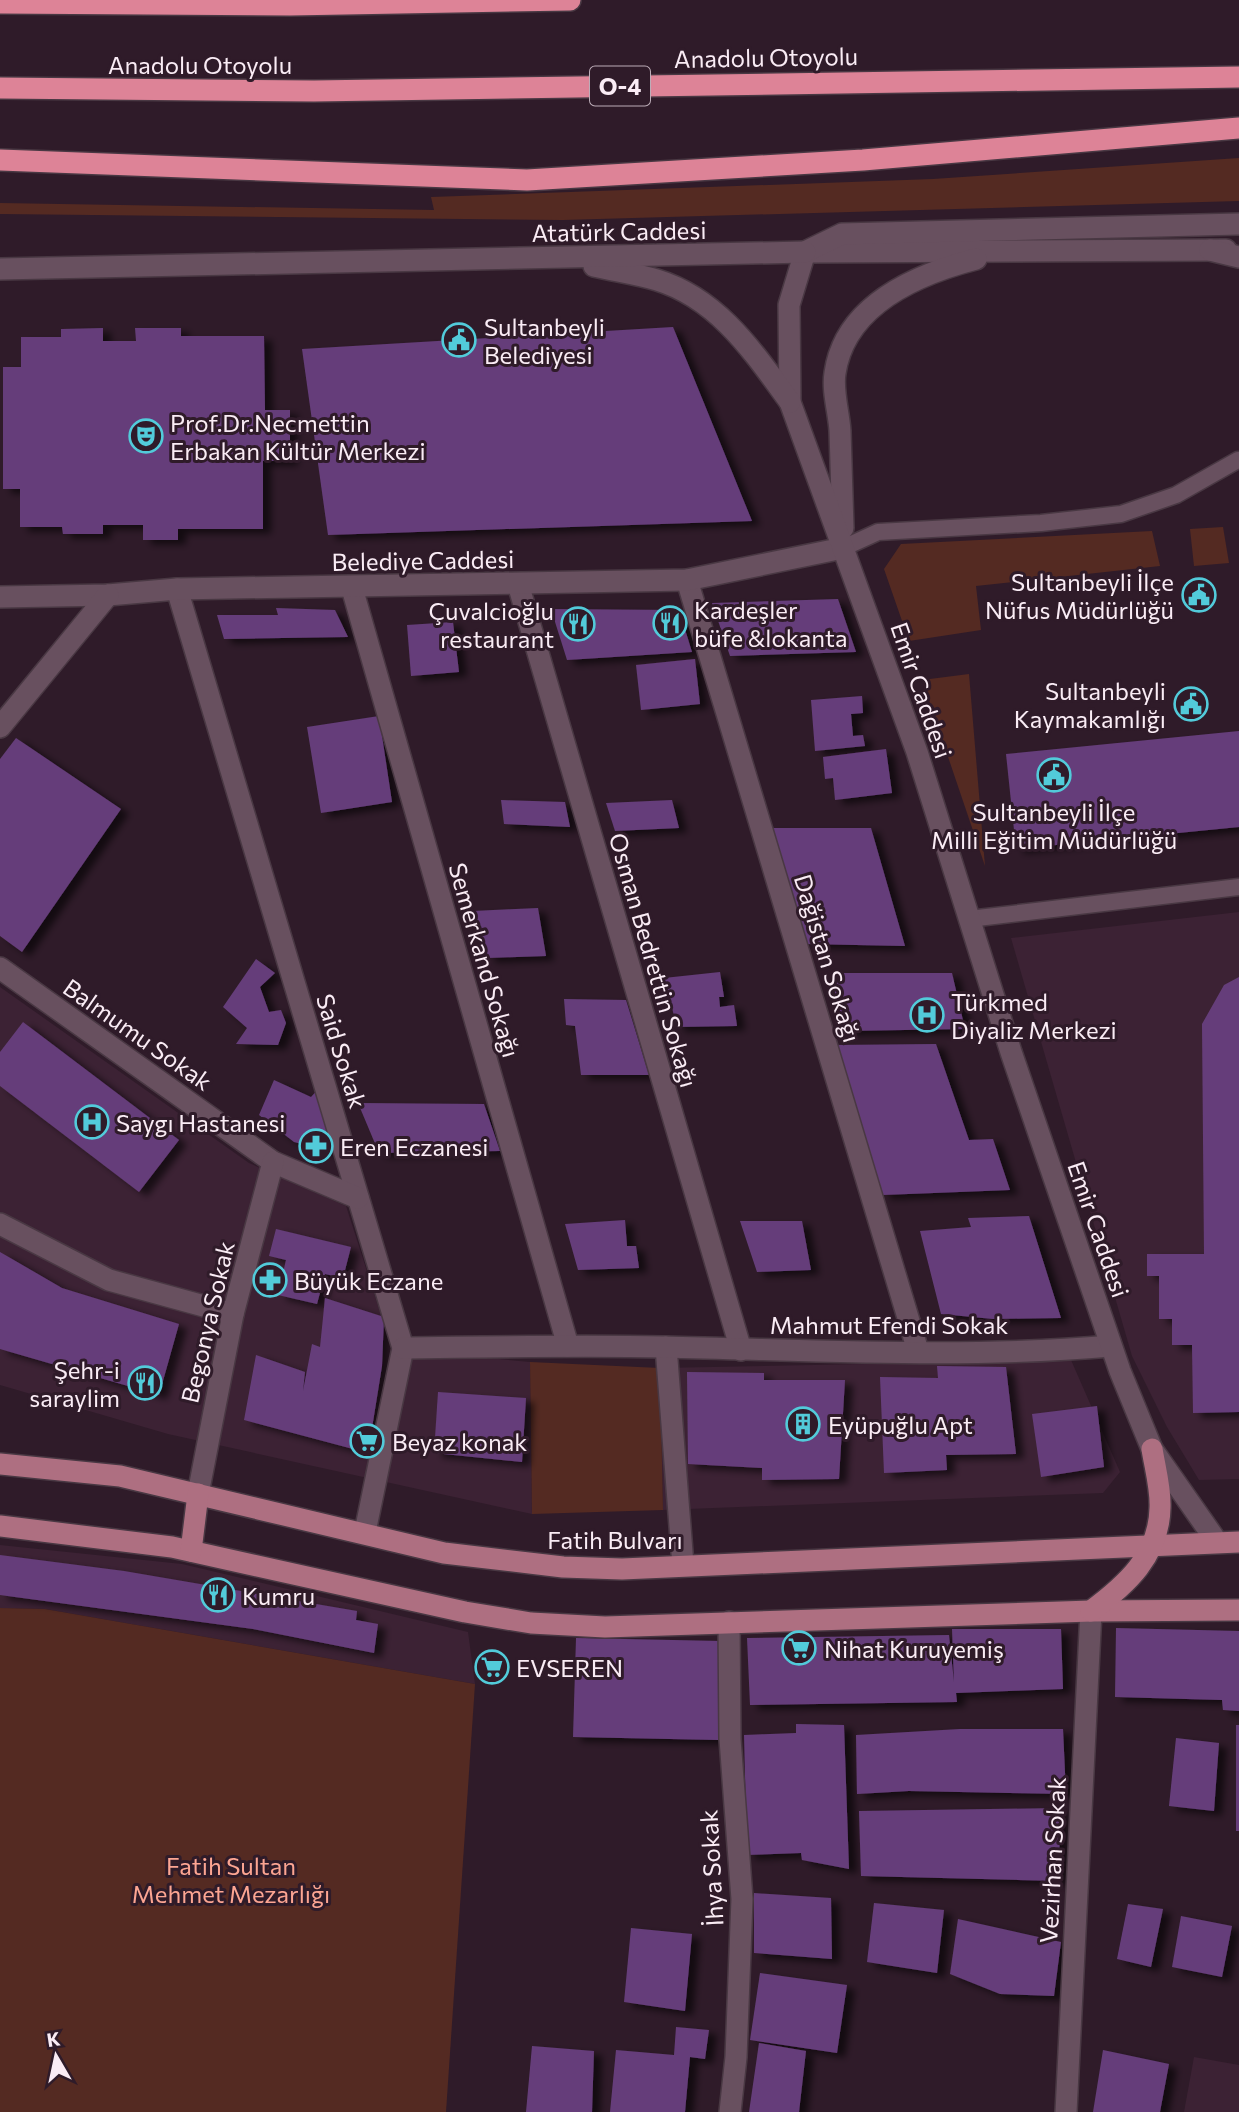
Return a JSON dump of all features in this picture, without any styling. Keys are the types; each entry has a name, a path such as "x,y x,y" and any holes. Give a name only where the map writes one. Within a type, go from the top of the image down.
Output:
{"highway":[{"path":"0,3 290,5 570,0"},
{"name":"Anadolu Otoyolu","path":"0,88 314,91 1239,77"},
{"path":"0,160 527,180 863,160 1239,128"}],"main road":[{"path":"1091,1611 1127,1584 1152,1548 1160,1508 1152,1449"},
{"name":"Fatih Bulvarı","path":"0,1464 120,1476 365,1532 444,1553 500,1562 622,1569 1152,1548 1239,1542"},
{"path":"191,1551 198,1494"},
{"path":"0,1526 191,1551 465,1612 531,1623 605,1627 1091,1611 1239,1611"}],"street":[{"path":"804,252 842,233 1239,224"},
{"path":"1209,250 1239,257"},
{"name":"Atatürk Caddesi","path":"0,269 804,252 1239,250"},
{"path":"843,548 840,430 834,374 844,343 864,314 897,289 930,271 1004,251"},
{"name":"Emir Caddesi","path":"804,252 789,305 790,402 917,752 1111,1346 1152,1449 1217,1542"},
{"path":"561,259 659,281 685,293 724,318 790,402"},
{"name":"Belediye Caddesi","path":"0,597 108,595 177,589 687,580 843,548"},
{"name":"Dağistan Sokağı","path":"687,580 918,1351"},
{"name":"Osman Bedrettin Sokağı","path":"518,584 741,1350"},
{"name":"Semerkand Sokağı","path":"352,588 568,1346"},
{"name":"Said Sokak","path":"177,589 403,1348 365,1532"},
{"path":"0,727 108,595"},
{"name":"Balmumu Sokak","path":"0,968 273,1162 358,1198"},
{"name":"Begonya Sokak","path":"198,1494 233,1314 273,1162"},
{"path":"0,1224 109,1280 233,1314"},
{"name":"Mahmut Efendi Sokak","path":"403,1348 568,1346 918,1351 1057,1350 1111,1346"},
{"path":"666,1347 683,1565"},
{"name":"Vezirhan Sokak","path":"1066,2112 1091,1611"},
{"name":"İhya Sokak","path":"729,1622 730,1739 742,1899 736,2057 730,2112"}],"lane":[{"path":"843,548 878,531 1041,523 1121,514 1176,495 1238,460"},
{"path":"970,919 1239,887"}],"shaded area":[{"path":"1239,912 1239,1479 1199,1480 1167,1427 1132,1356 1011,938"},
{"path":"0,987 249,1163 346,1206 392,1349 530,1362 532,1514 168,1434 0,1385"},
{"path":"1071,1360 1120,1472 1103,1493 663,1510 660,1368"},
{"path":"0,1545 182,1564 468,1632 475,1684 45,1609 0,1608"},
{"path":"1194,2057 1239,2065 1239,2112 1184,2112"}],"green space":[{"path":"1239,158 1239,201 563,220 0,214 0,203 434,210 431,197 933,179"},
{"path":"1223,527 1229,563 1194,566 1190,529"},
{"path":"1152,531 1160,566 976,586 981,630 909,641 884,569 901,544"},
{"path":"969,674 985,866 922,680"},
{"path":"530,1362 660,1368 663,1510 532,1514"},
{"name":"Fatih Sultan Mehmet Mezarlığı","path":"0,1608 45,1609 475,1684 446,2112 0,2112"}],"building":[{"name":"Sultanbeyli Belediyesi","path":"673,327 752,521 328,535 302,349"},
{"name":"Prof.Dr.Necmettin Erbakan Kültür Merkezi","path":"103,328 103,341 136,341 135,328 181,328 181,336 264,336 265,410 290,410 290,461 263,461 263,529 178,529 178,540 143,540 143,525 103,525 103,534 63,534 62,527 20,527 20,489 3,489 3,367 21,367 21,337 61,337 61,329"},
{"path":"838,599 856,652 730,656 712,603"},
{"path":"276,608 335,610 348,637 224,639 217,615 278,615"},
{"path":"551,609 679,610 692,652 567,660"},
{"path":"453,622 459,672 411,676 407,625"},
{"path":"695,659 700,704 641,710 636,665"},
{"path":"862,696 863,713 851,714 853,736 863,735 865,746 815,751 811,700"},
{"path":"379,716 392,802 321,813 307,727"},
{"path":"1239,731 1239,827 1016,849 1006,754"},
{"path":"16,738 121,809 22,952 0,936 0,759"},
{"path":"886,749 892,793 835,800 833,778 825,779 823,757"},
{"path":"501,800 565,802 570,827 504,824"},
{"path":"672,800 679,828 615,831 606,803"},
{"path":"769,828 871,828 905,946 807,944"},
{"path":"538,908 546,956 488,958 473,911"},
{"path":"256,959 275,973 260,987 269,1012 281,1010 286,1023 278,1045 236,1044 247,1028 223,1007"},
{"path":"720,972 724,997 719,997 720,1007 734,1005 737,1026 677,1027 664,978"},
{"path":"830,973 952,973 965,1029 845,1031"},
{"path":"1239,977 1239,1412 1193,1413 1192,1345 1172,1345 1172,1319 1159,1319 1159,1276 1147,1276 1147,1254 1204,1254 1202,1024 1224,985"},
{"path":"564,999 626,1000 649,1075 581,1075 575,1026 566,1025"},
{"path":"23,1022 179,1140 139,1192 0,1086 0,1052"},
{"path":"936,1044 969,1140 993,1139 1010,1190 883,1195 833,1045"},
{"path":"274,1080 311,1097 321,1086 337,1153 294,1142 259,1115"},
{"path":"358,1103 484,1104 500,1151 379,1153"},
{"path":"1029,1216 1061,1318 993,1319 941,1314 920,1231 971,1227 968,1218"},
{"path":"625,1220 627,1246 636,1246 639,1268 578,1270 565,1224"},
{"path":"740,1221 802,1221 811,1270 757,1272"},
{"path":"276,1229 351,1247 343,1278 325,1274 317,1304 278,1295 286,1260 269,1256"},
{"path":"0,1252 62,1288 179,1324 159,1395 0,1349"},
{"path":"325,1298 384,1317 382,1366 368,1453 244,1420 256,1355 305,1372 303,1391 312,1344 320,1347"},
{"path":"937,1366 1006,1367 1016,1454 946,1455 947,1470 884,1473 880,1377 938,1378"},
{"path":"687,1372 764,1373 764,1380 845,1380 839,1479 762,1480 762,1468 688,1464"},
{"path":"438,1392 526,1398 522,1462 434,1453"},
{"path":"1097,1406 1104,1467 1041,1477 1032,1414"},
{"path":"0,1555 124,1571 357,1611 356,1620 378,1624 374,1653 253,1629 0,1595"},
{"path":"1116,1628 1239,1631 1239,1711 1223,1710 1222,1700 1115,1697"},
{"path":"952,1629 1061,1629 1063,1689 956,1693 957,1702 750,1705 747,1638 949,1635 954,1682"},
{"path":"576,1638 721,1641 718,1740 573,1737"},
{"path":"796,1724 844,1725 849,1869 802,1860 801,1853 747,1855 744,1735 796,1733"},
{"path":"1236,1725 1239,1725 1239,1831 1236,1831"},
{"path":"960,1729 1063,1729 1066,1794 909,1791 857,1794 856,1735"},
{"path":"1176,1738 1219,1743 1214,1811 1169,1806"},
{"path":"1060,1808 1059,1881 861,1876 859,1811"},
{"path":"754,1893 831,1898 832,1959 754,1953"},
{"path":"874,1903 944,1910 937,1973 867,1962"},
{"path":"1128,1904 1163,1909 1151,1967 1117,1959"},
{"path":"1181,1916 1232,1926 1222,1977 1172,1967"},
{"path":"958,1919 1061,1942 1054,1996 1000,1994 950,1974"},
{"path":"631,1928 692,1934 685,2011 624,2002"},
{"path":"760,1973 847,1985 837,2053 750,2040"},
{"path":"676,2027 709,2030 705,2059 690,2057 685,2112 610,2112 616,2050 674,2055"},
{"path":"759,2043 806,2051 799,2112 749,2112"},
{"path":"532,2046 594,2051 592,2112 526,2112"},
{"path":"1103,2050 1169,2064 1160,2112 1093,2112"}],"place":[{"name":"Sultanbeyli Belediyesi","path":"459,340"},
{"name":"Prof.Dr.Necmettin Erbakan Kültür Merkezi","path":"146,436"},
{"name":"Sultanbeyli İlçe Nüfus Müdürlüğü","path":"1199,595"},
{"name":"Kardeşler büfe &lokanta","path":"670,623"},
{"name":"Çuvalcioğlu restaurant","path":"578,624"},
{"name":"Sultanbeyli Kaymakamlığı","path":"1191,704"},
{"name":"Sultanbeyli İlçe Milli Eğitim Müdürlüğü","path":"1054,775"},
{"name":"Türkmed Diyaliz Merkezi","path":"927,1015"},
{"name":"Saygı Hastanesi","path":"92,1122"},
{"name":"Eren Eczanesi","path":"316,1146"},
{"name":"Büyük Eczane","path":"270,1280"},
{"name":"Şehr-i saraylim","path":"145,1383"},
{"name":"Eyüpuğlu Apt","path":"803,1424"},
{"name":"Beyaz konak","path":"367,1441"},
{"name":"Kumru","path":"218,1595"},
{"name":"Nihat Kuruyemiş","path":"799,1648"},
{"name":"EVSEREN","path":"492,1667"}]}
